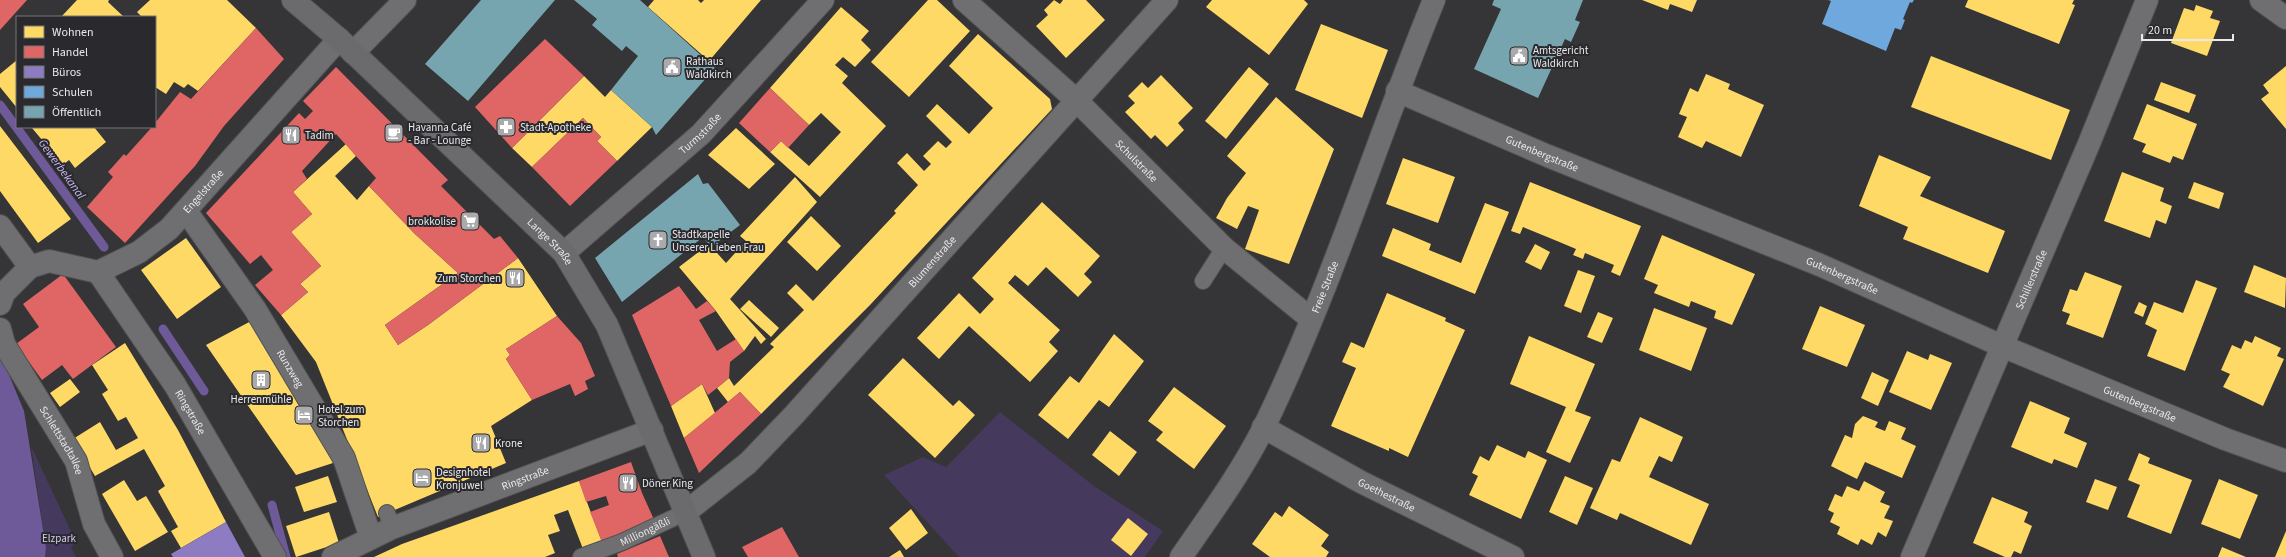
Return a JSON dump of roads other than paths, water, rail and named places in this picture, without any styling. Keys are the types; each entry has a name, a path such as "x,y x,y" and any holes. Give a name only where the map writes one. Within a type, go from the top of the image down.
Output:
{"street":[{"name":"Lange Straße","path":"293,0 346,46 564,253 607,325 704,557"},
{"name":"Engelstraße","path":"98,272 139,252 169,229 271,113 346,46 405,0"},
{"name":"Turmstraße","path":"564,253 701,134 823,0"},
{"name":"Schulstraße","path":"964,0 1076,100 1224,248 1311,319"},
{"name":"Freie Straße","path":"1181,557 1231,484 1263,427 1311,319 1397,91 1434,0"},
{"name":"Schillerstraße","path":"1912,557 2088,146 2147,0"},
{"path":"2261,0 2286,18"},
{"name":"Blumenstraße","path":"686,512 748,463 794,415 1162,2"},
{"name":"Gutenbergstraße","path":"1397,91 1548,156 1820,265 2002,346 2225,439 2286,461"},
{"name":"Runzweg","path":"186,211 255,309 344,458 372,538"},
{"path":"0,226 30,267"},
{"path":"0,304 4,293 30,267 49,261 98,272"},
{"name":"Ringstraße","path":"98,272 175,385 275,557"},
{"name":"Schlettstadtallee","path":"0,329 4,344 76,461 94,524 112,557"},
{"name":"Goethestraße","path":"1263,427 1361,482 1513,557"},
{"name":"Ringstraße","path":"333,557 372,538 390,520 652,430"}],"lane":[{"path":"1203,281 1224,248"},
{"name":"Milliongäßli","path":"581,557 622,542 686,512"}],"waterway":[{"name":"Gewerbekanal","path":"0,105 16,127"},
{"name":"Gewerbekanal","path":"17,128 104,247"},
{"name":"Gewerbekanal","path":"163,329 204,391"},
{"name":"Gewerbekanal","path":"272,505 286,557"}],"place":[{"name":"Amtsgericht Waldkirch","path":"1519,56"},
{"name":"Rathaus Waldkirch","path":"672,67"},
{"name":"Stadt-Apotheke","path":"506,127"},
{"name":"Havanna Café - Bar - Lounge","path":"394,133"},
{"name":"Tadim","path":"291,135"},
{"name":"brokkolise","path":"470,221"},
{"name":"Stadtkapelle Unserer Lieben Frau","path":"658,240"},
{"name":"Zum Storchen","path":"515,278"},
{"name":"Herrenmühle","path":"261,380"},
{"name":"Hotel zum Storchen","path":"304,415"},
{"name":"Krone","path":"481,443"},
{"name":"Designhotel Kronjuwel","path":"422,478"},
{"name":"Döner King","path":"628,483"}],"park label":[{"name":"Elzpark","path":"59,538"}]}
